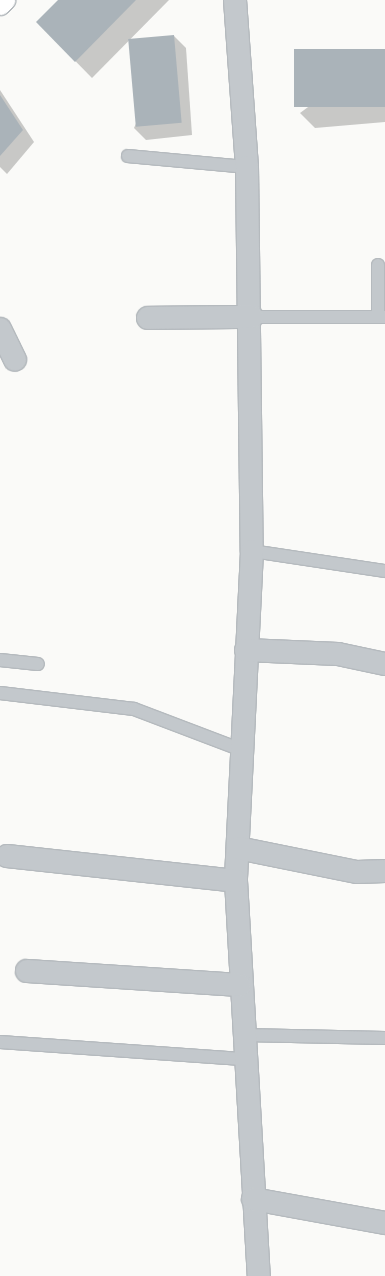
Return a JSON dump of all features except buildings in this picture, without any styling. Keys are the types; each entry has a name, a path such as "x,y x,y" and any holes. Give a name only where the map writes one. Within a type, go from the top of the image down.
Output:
{"main road":[{"path":"0,4 4,0"}],"street":[{"path":"235,0 247,167 252,317 252,551 236,881 240,985 244,1035 252,1200 259,1276"},
{"path":"148,318 252,317"},
{"path":"0,329 15,360"},
{"path":"246,650 338,654 385,664"},
{"path":"238,848 357,872 385,871"},
{"path":"7,856 236,881"},
{"path":"27,971 240,985"},
{"path":"252,1200 385,1223"}],"lane":[{"path":"128,156 247,167"},
{"path":"252,317 382,317 378,265"},
{"path":"252,551 385,570"},
{"path":"0,660 38,664"},
{"path":"0,693 134,709 242,750"},
{"path":"244,1035 385,1038"},
{"path":"0,1042 245,1059"}]}
